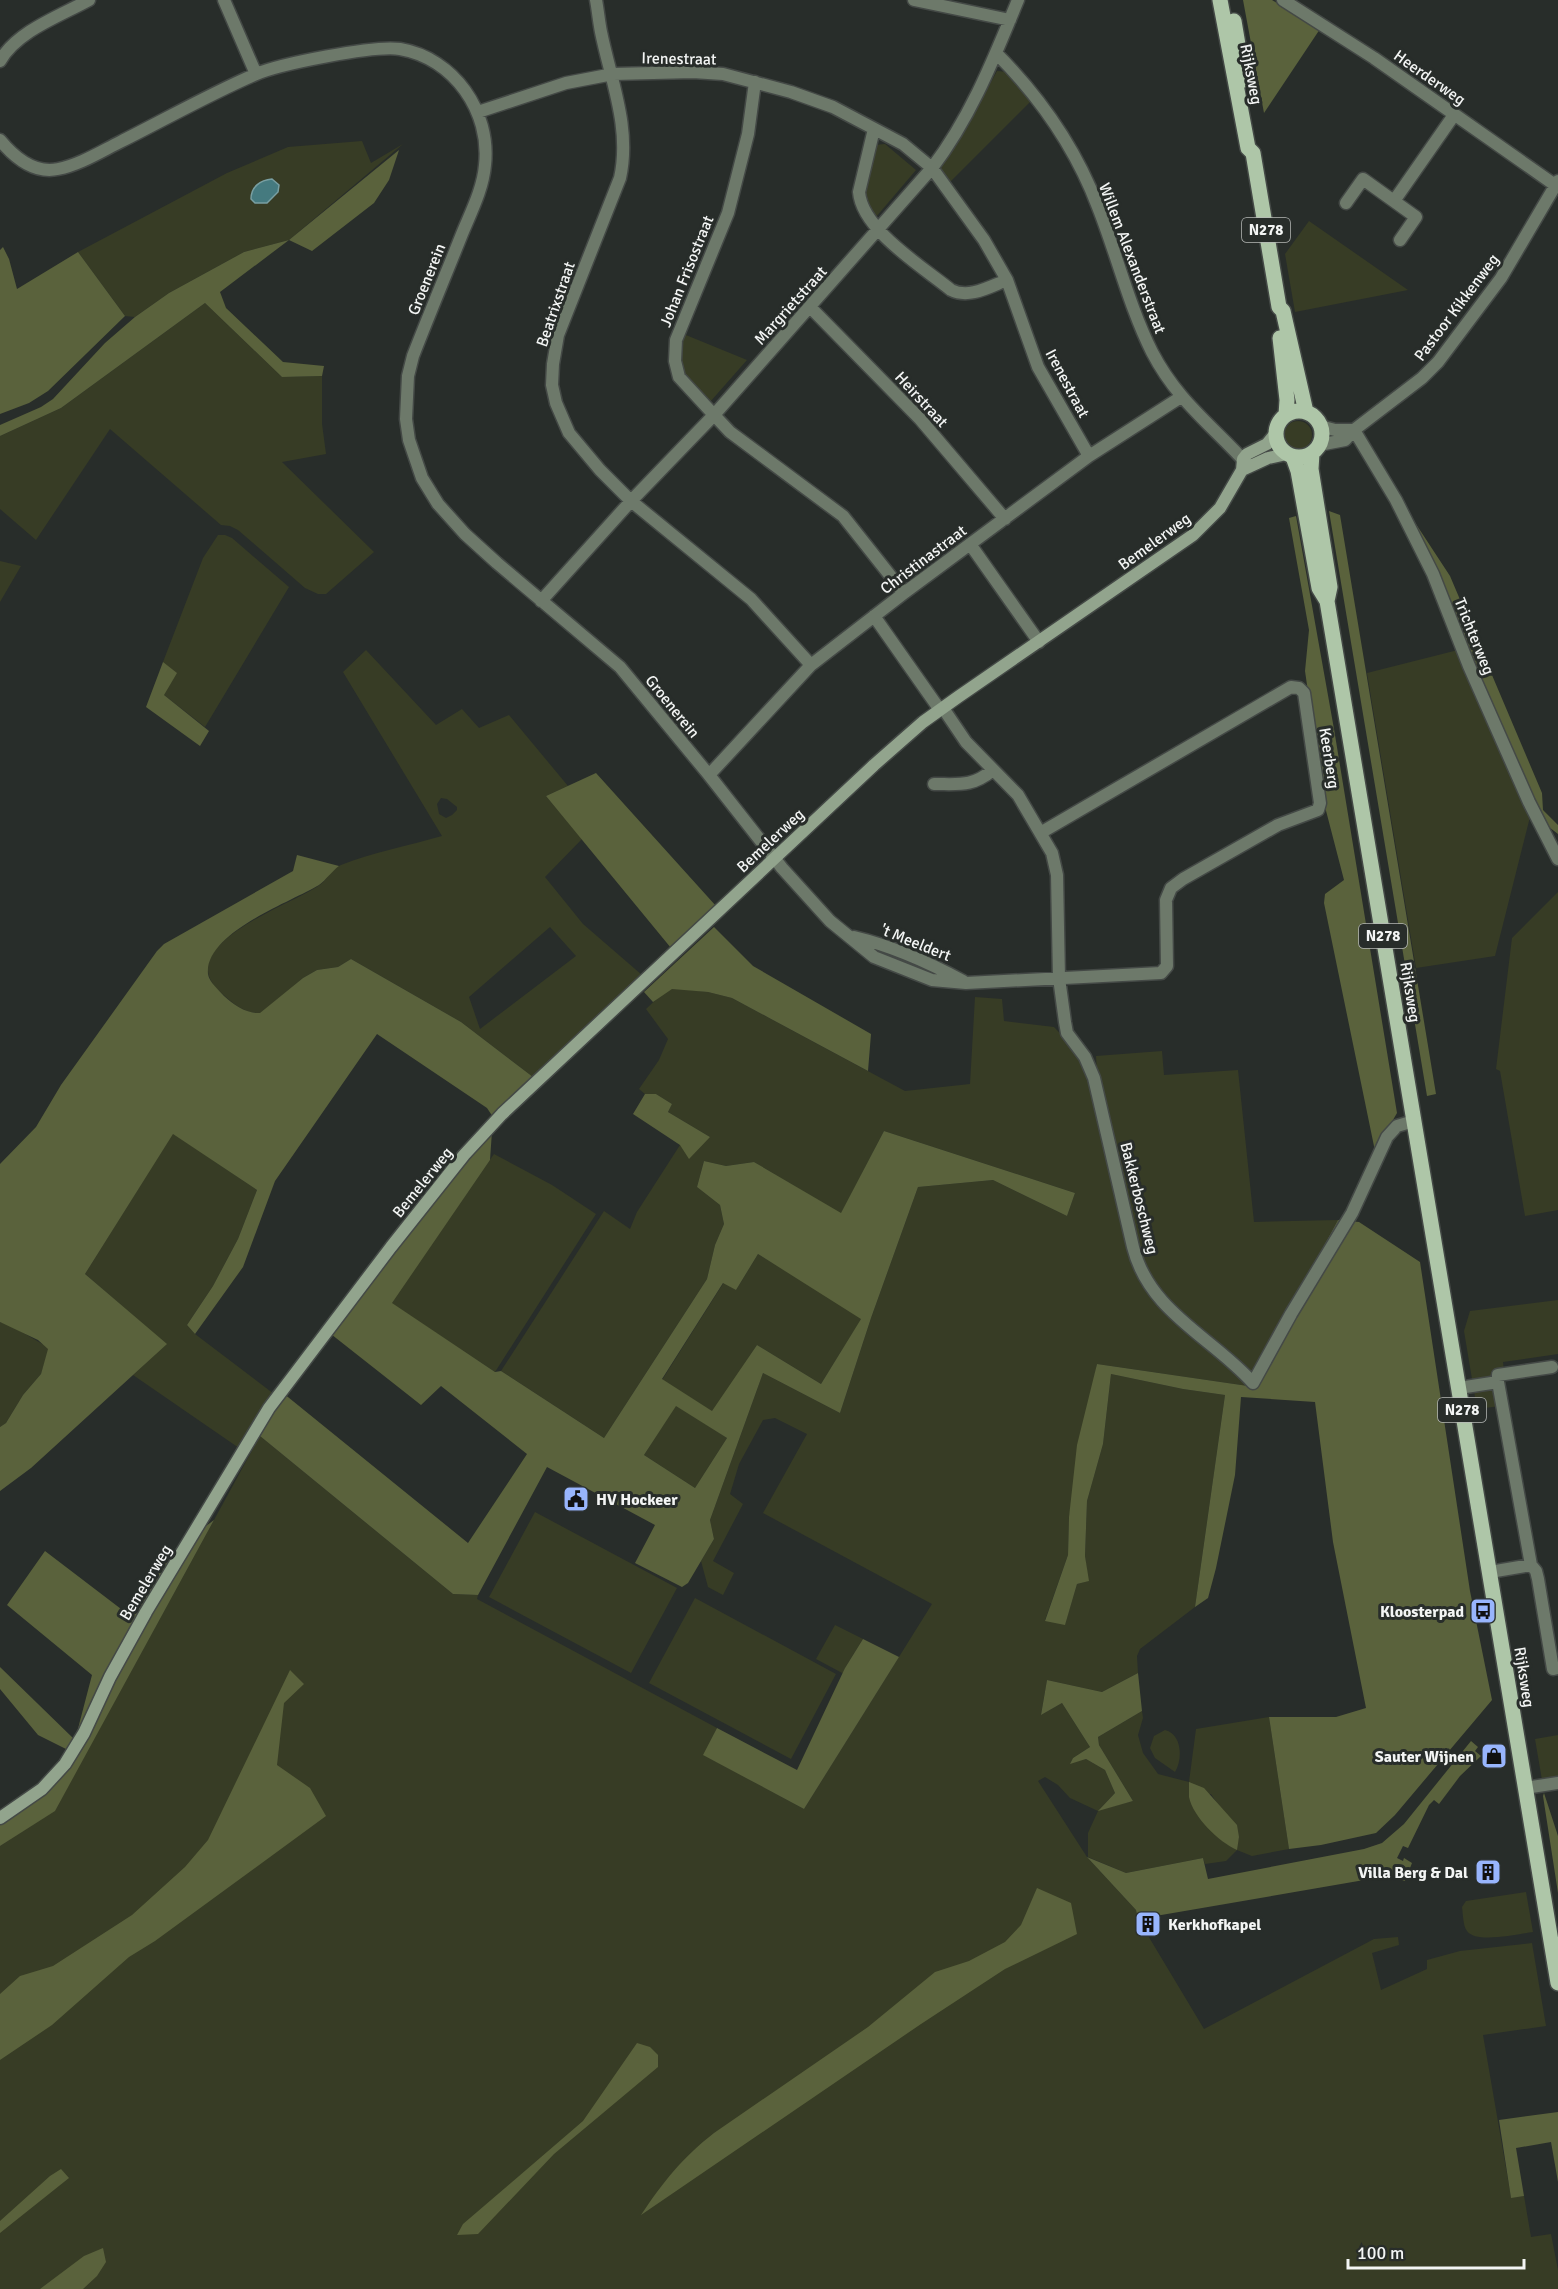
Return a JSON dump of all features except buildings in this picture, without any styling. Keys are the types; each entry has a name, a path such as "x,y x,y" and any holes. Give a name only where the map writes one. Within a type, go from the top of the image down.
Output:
{"main road":[{"name":"Rijksweg","path":"1220,0 1248,148 1253,153 1279,307 1283,311 1305,412"},
{"name":"Rijksweg","path":"1231,0 1256,147 1253,153"},
{"name":"Rijksweg","path":"1279,307 1276,312 1287,400 1286,415"},
{"path":"1275,434 1277,424 1286,415 1295,411 1305,412 1314,417 1320,426"},
{"name":"N278","path":"1316,449 1322,435 1320,426"},
{"name":"N278","path":"1275,434 1278,446 1290,456"},
{"name":"Rijksweg","path":"1316,449 1311,469 1330,587 1327,601 1558,1983"},
{"path":"1290,456 1303,457 1316,449"},
{"name":"Rijksweg","path":"1290,456 1298,471 1319,588 1327,601"}],"street":[{"path":"0,61 5,53 25,35 89,0"},
{"path":"224,0 256,74"},
{"name":"Beatrixstraat","path":"596,0 622,120 623,162 620,178 558,335 552,385 556,403 568,433 600,470 631,501 750,599 811,664"},
{"path":"914,0 1010,20"},
{"name":"Margrietstraat","path":"541,601 631,501 714,415 932,168 951,143 982,86 1018,0"},
{"name":"Heerderweg","path":"1283,0 1330,28 1454,115 1557,183"},
{"name":"Groenerein","path":"0,140 17,159 39,169 57,170 88,158 256,74 316,59 374,50 400,49 427,58 449,71 478,112 486,136 485,169 477,197 413,356 408,376 406,419 409,440 422,478 438,504 465,534 620,667 709,775 774,859"},
{"name":"Willem Alexanderstraat","path":"996,53 1036,97 1077,159 1098,205 1144,335 1156,360 1181,398 1245,465"},
{"name":"Irenestraat","path":"478,112 566,83 613,74 693,72 723,74 791,92 833,107 903,144 932,168 984,240 1007,280 1038,367 1089,456"},
{"name":"Johan Frisostraat","path":"755,82 748,134 728,213 676,340 675,361 679,377 730,432 843,516 904,593"},
{"path":"1394,201 1454,115"},
{"path":"874,129 859,192 860,201 878,231 958,294 967,295 1007,280"},
{"path":"1346,203 1363,179 1416,217 1400,240"},
{"name":"Pastoor Kikkenweg","path":"1316,449 1345,440 1354,430 1422,378 1438,362 1501,278 1557,183"},
{"name":"Heirstraat","path":"810,307 920,419 1005,519"},
{"name":"Christinastraat","path":"709,775 811,664 1089,456 1181,398"},
{"path":"1320,426 1335,430 1354,430"},
{"name":"Trichterweg","path":"1354,430 1396,500 1433,574 1478,687 1529,802 1558,859"},
{"name":"Bemelerweg","path":"0,1818 42,1789 55,1776 79,1742 110,1677 146,1612 269,1408 426,1203 502,1114 891,750 941,709 1200,529 1220,508 1245,465 1247,454 1267,444 1275,434"},
{"path":"1245,465 1268,458 1290,456"},
{"path":"970,544 1039,642"},
{"path":"874,616 941,709"},
{"name":"Keerberg","path":"1042,832 1291,687 1299,688 1304,693 1320,803 1318,810 1265,832 1171,888 1166,900 1167,966 1165,971 1059,978"},
{"name":"Bakkerboschweg","path":"941,709 966,742 1018,795 1042,832 1056,863 1059,978 1067,1033 1085,1057 1095,1078 1133,1247 1143,1274 1152,1290 1167,1308 1228,1358 1253,1383 1291,1314 1352,1213 1387,1137 1397,1126 1414,1121"},
{"path":"934,784 969,784 993,770"},
{"name":"'t Meeldert","path":"774,859 830,921 851,936 879,943 939,967 966,982 1059,978"},
{"path":"1459,1388 1498,1382 1498,1375 1552,1366"},
{"name":"Rijksweg","path":"1498,1382 1531,1565 1538,1579 1556,1669"},
{"path":"1490,1572 1531,1565"},
{"path":"1526,1788 1558,1783"}],"green space":[{"path":"1243,0 1272,0 1320,29 1264,113"},
{"path":"997,71 1013,77 1031,101 950,182 941,169 942,163 967,127"},
{"path":"362,141 371,163 403,144 289,240 244,252 169,293 135,317 125,316 78,252 227,173 288,147"},
{"path":"885,144 916,170 876,217 864,205 861,198 875,145"},
{"path":"399,150 389,180 374,203 312,251 289,240"},
{"path":"1309,221 1408,290 1295,312 1285,254"},
{"path":"289,240 220,292 226,308 283,362 324,366 322,376 282,377 205,303 61,408 0,436 0,425 41,407 53,399 105,343 135,317 169,293 244,252"},
{"path":"3,247 9,259 17,289 78,252 125,316 48,391 29,403 0,414 0,250"},
{"path":"205,303 282,377 322,376 322,424 326,454 282,462 374,552 326,594 318,594 305,588 238,530 221,525 110,429 36,540 0,509 0,436 61,408"},
{"path":"681,333 747,360 710,402 682,373 679,358"},
{"path":"1298,421 1308,425 1312,435 1308,445 1298,449 1288,445 1284,435 1288,425"},
{"path":"1329,511 1340,515 1436,1094 1427,1096"},
{"path":"1296,516 1334,729 1397,1113 1375,1151 1324,903 1325,894 1344,880 1324,803 1305,671 1309,630 1289,518"},
{"path":"1412,518 1450,576 1542,793 1543,810 1558,825 1558,834 1545,824 1501,725 1441,578"},
{"path":"218,535 232,538 289,587 205,727 164,695 163,662 203,558"},
{"path":"0,561 21,566 0,602"},
{"path":"366,650 436,725 462,709 479,728 509,715 568,786 546,796 582,839 545,877 583,924 642,975 533,1077 461,1022 351,959 338,967 317,970 303,978 261,1013 248,1011 232,1002 218,990 208,973 211,956 224,941 243,926 321,884 338,867 365,857 442,836 343,672","holes":["441,798 447,799 457,807 457,810 446,818 439,814 437,804","550,927 576,956 480,1029 469,997"]},
{"path":"1458,650 1531,813 1495,956 1416,968 1367,673"},
{"path":"163,662 177,673 164,695 209,731 200,746 146,707"},
{"path":"596,773 716,906 671,948 546,796"},
{"path":"297,855 339,866 319,885 252,920 220,945 210,959 208,974 212,983 224,996 236,1006 260,1013 303,978 317,970 338,967 351,959 461,1022 533,1077 493,1117 487,1108 377,1034 275,1181 243,1267 195,1334 187,1325 213,1286 238,1239 257,1190 173,1134 85,1274 167,1344 31,1468 0,1491 0,1427 6,1423 23,1395 41,1374 48,1349 38,1340 0,1322 0,1164 36,1127 61,1085 164,944 293,871"},
{"path":"1558,892 1558,1210 1525,1216 1500,1071 1496,1069 1512,938"},
{"path":"714,927 753,966 871,1034 868,1071 732,998 708,992 672,989 653,1002 644,992"},
{"path":"672,988 708,992 732,998 905,1091 970,1084 975,997 1002,999 1004,1021 1054,1027 1097,1072 1096,1056 1162,1051 1164,1075 1238,1070 1254,1222 1338,1220 1248,1386 1097,1364 1069,1517 1068,1555 1045,1620 1065,1624 1077,1584 1088,1581 1085,1556 1087,1501 1103,1444 1111,1374 1225,1395 1195,1607 1140,1649 1137,1656 1138,1673 1102,1692 1047,1680 1041,1715 1062,1703 1090,1747 1073,1758 1071,1763 1086,1759 1105,1770 1115,1793 1099,1810 1133,1801 1099,1745 1098,1737 1142,1711 1143,1718 1138,1735 1143,1753 1158,1774 1189,1782 1196,1729 1269,1717 1289,1849 1252,1856 1237,1850 1226,1861 1205,1864 1203,1858 1126,1873 1088,1857 1088,1833 1098,1811 1070,1798 1058,1785 1045,1777 1038,1781 1087,1857 1136,1910 1138,1919 1204,2029 1374,1939 1398,1937 1399,1945 1372,1953 1381,1990 1427,1969 1427,1960 1460,1951 1532,1943 1546,2026 1483,2035 1511,2197 1524,2196 1531,2237 1551,2234 1558,2270 1558,2289 0,2289 0,1846 55,1810 260,1436 453,1594 478,1595 477,1599 717,1728 704,1755 804,1809 932,1604 763,1513 807,1434 775,1418 763,1420 739,1464 730,1494 743,1504 713,1561 734,1573 723,1595 708,1587 701,1561 714,1539 710,1520 763,1373 840,1413 918,1187 993,1180 1067,1216 1075,1193 884,1131 841,1214 754,1162 726,1166 704,1161 697,1187 720,1205 724,1224 715,1245 707,1279 604,1438 501,1371 604,1211 630,1229 637,1212 680,1145 710,1137 668,1112 672,1104 656,1094 645,1094 639,1089 659,1060 668,1039 646,1009 665,991","holes":["1211,1794 1239,1837 1236,1849 1228,1845 1204,1821 1190,1798"]},
{"path":"645,1094 656,1094 672,1104 668,1112 710,1137 689,1159 680,1145 633,1114"},
{"path":"493,1117 490,1160 392,1303 495,1372 501,1371 604,1438 707,1279 715,1245 724,1224 720,1205 697,1187 704,1161 726,1166 754,1162 841,1213 884,1131 1075,1193 1067,1216 993,1180 918,1187 840,1413 763,1373 710,1520 714,1539 688,1583 682,1587 635,1563 655,1525 547,1467 478,1595 453,1594 260,1436 262,1422 283,1393 468,1543 527,1454 441,1386 421,1405 322,1327 446,1167","holes":["758,1254 861,1319 821,1384 757,1345 712,1411 662,1379 723,1283 736,1290","676,1406 727,1438 695,1488 644,1455"]},
{"path":"173,1133 257,1190 238,1239 213,1286 187,1325 195,1334 274,1394 239,1448 133,1375 166,1344 85,1274"},
{"path":"494,1154 552,1185 596,1214 495,1372 391,1303"},
{"path":"1338,1220 1359,1222 1420,1262 1470,1591 1492,1700 1395,1815 1376,1833 1321,1845 1289,1849 1269,1717 1336,1717 1366,1708 1333,1542 1315,1402 1241,1397 1235,1475 1216,1568 1208,1598 1195,1607 1225,1395 1111,1374 1103,1444 1087,1501 1085,1556 1089,1581 1077,1584 1065,1625 1045,1621 1068,1555 1069,1517 1077,1445 1097,1364 1248,1386"},
{"path":"758,1254 862,1318 821,1384 757,1345 713,1412 662,1380 724,1282 736,1290"},
{"path":"1558,1300 1558,1354 1503,1362 1508,1405 1477,1409 1464,1331 1470,1311"},
{"path":"0,1322 12,1326 49,1348 41,1374 23,1395 6,1423 0,1427"},
{"path":"676,1405 727,1438 695,1488 644,1455"},
{"path":"535,1512 677,1588 631,1673 489,1597"},
{"path":"214,1520 55,1811 0,1846 0,1813 27,1797 70,1751 38,1735 0,1689 0,1667 75,1740 92,1675 7,1605 45,1551 125,1612 157,1563"},
{"path":"695,1598 836,1674 791,1759 649,1683"},
{"path":"835,1625 863,1639 845,1668 844,1674 816,1659"},
{"path":"863,1639 899,1657 804,1809 703,1755 717,1728 797,1770 845,1668"},
{"path":"290,1670 304,1684 284,1703 277,1765 310,1788 326,1816 155,1941 129,1957 52,2025 0,2060 0,1994 20,1976 53,1966 132,1915 185,1867 208,1840"},
{"path":"1138,1673 1142,1711 1098,1737 1099,1745 1133,1801 1098,1811 1115,1793 1105,1770 1086,1759 1070,1764 1073,1758 1090,1747 1062,1703 1041,1715 1047,1680 1102,1692"},
{"path":"1165,1730 1171,1732 1178,1742 1180,1754 1175,1772 1155,1758 1150,1748 1154,1736"},
{"path":"1558,1735 1558,1777 1542,1780 1535,1739"},
{"path":"1471,1741 1478,1747 1475,1751 1481,1756 1460,1776 1439,1804 1434,1800 1429,1805 1408,1848 1403,1846 1397,1858 1403,1861 1404,1858 1412,1863 1405,1881 1380,1874 1370,1879 1138,1919 1136,1910 1087,1857 1126,1873 1203,1858 1208,1879 1364,1849 1382,1843 1404,1824"},
{"path":"1189,1782 1204,1788 1237,1825 1239,1837 1237,1850 1215,1835 1196,1813 1189,1797"},
{"path":"1544,1793 1558,1836 1558,1893 1543,1796"},
{"path":"1037,1888 1071,1903 1077,1934 1005,1969 641,2215 674,2171 714,2133 868,2027 935,1972 969,1961 1005,1942 1021,1925"},
{"path":"1526,1892 1533,1932 1488,1938 1472,1935 1467,1931 1462,1907 1466,1901"},
{"path":"637,2043 650,2047 658,2055 658,2067 554,2154 478,2234 457,2235 463,2224 583,2121"},
{"path":"1558,2112 1558,2182 1551,2142 1516,2148 1524,2196 1511,2198 1499,2120"},
{"path":"61,2169 69,2178 0,2233 0,2221 50,2176"},
{"path":"103,2248 106,2262 97,2276 83,2289 40,2289 84,2256"}],"water":[{"path":"272,179 279,185 278,192 267,203 255,203 251,199 254,188"}],"place":[{"name":"HV Hockeer","path":"576,1499"},
{"name":"Kloosterpad","path":"1483,1611"},
{"name":"Sauter Wijnen","path":"1494,1756"},
{"name":"Villa Berg & Dal","path":"1488,1872"},
{"name":"Kerkhofkapel","path":"1148,1924"}]}
